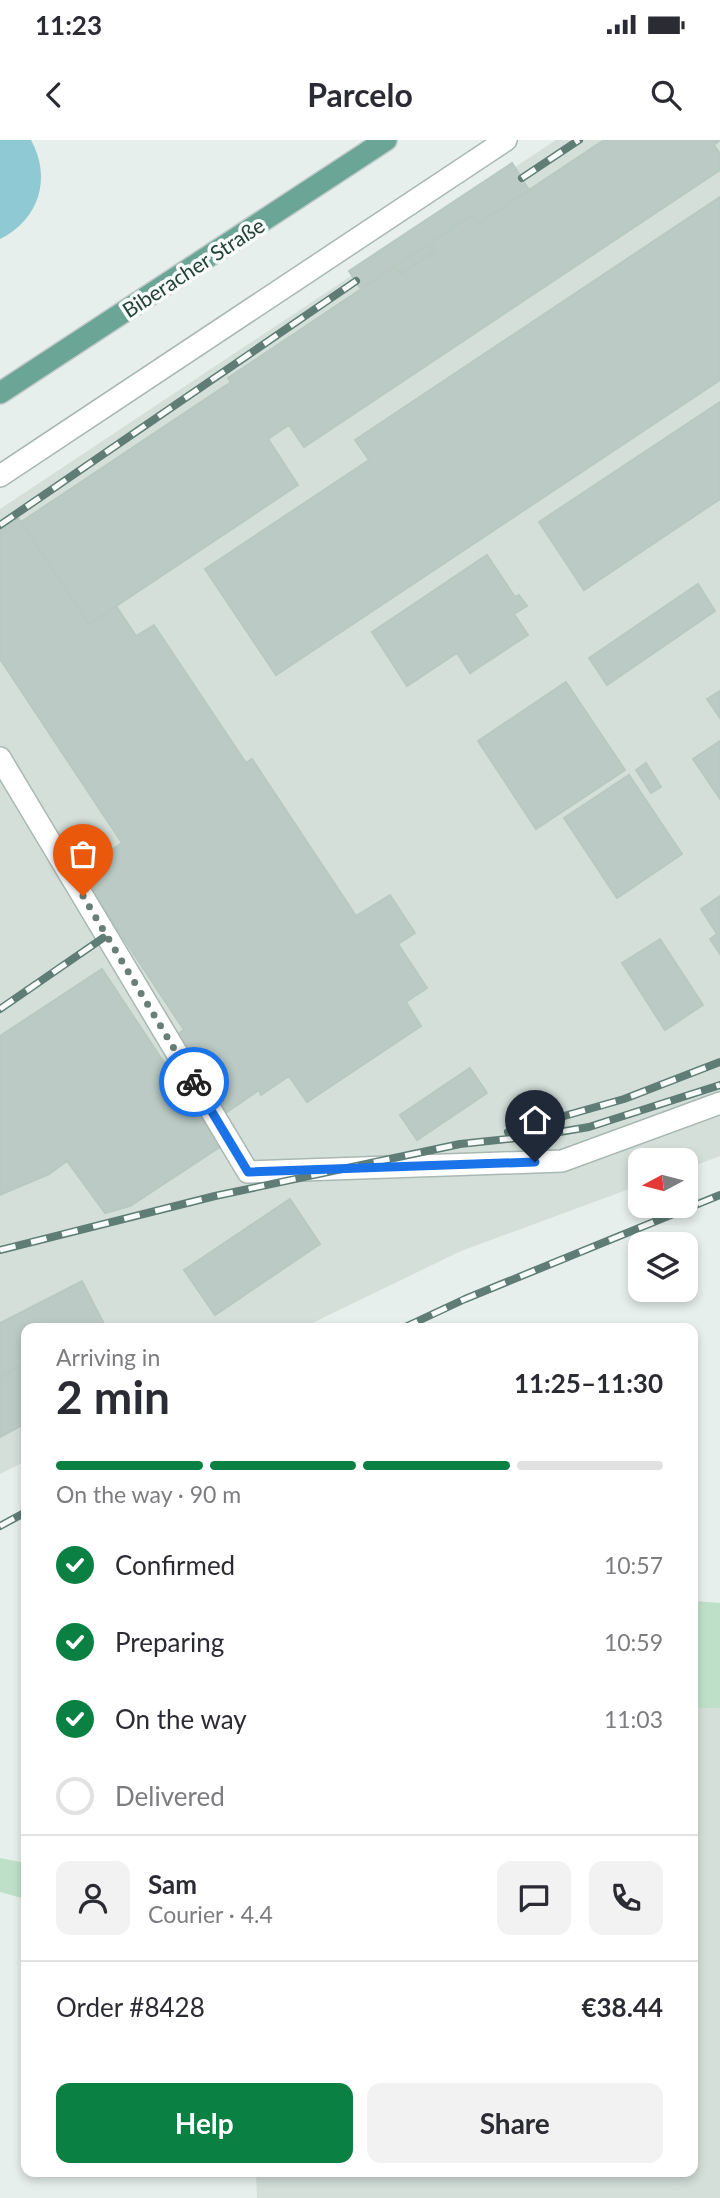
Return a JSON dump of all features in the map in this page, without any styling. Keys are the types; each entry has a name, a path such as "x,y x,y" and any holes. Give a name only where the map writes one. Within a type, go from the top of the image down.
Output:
{"main road":[{"name":"Biberacher Straße","path":"0,393 386,140"}],"lane":[{"path":"0,476 506,140"},
{"path":"0,758 248,1172 562,1161 720,1103"}],"shaded area":[{"path":"556,140 720,140 720,1156 698,1164 698,1148 628,1148 628,1189 461,1251 312,1323 21,1323 21,1464 0,1474 0,509"},
{"path":"698,1708 720,1708 720,2198 257,2198 256,2177 698,2177"}],"green space":[{"path":"698,1601 720,1603 720,1708 698,1708"},
{"path":"0,1858 21,1862 21,1898 0,1892"}],"water":[{"path":"0,140 31,140 41,169 41,183 38,197 24,221 0,239"}],"building":[{"path":"604,140 720,140 714,145 720,154 720,170 304,447 289,425 268,439 298,485 89,624 21,522 231,382 228,378 472,215 478,224"},
{"path":"512,163 529,190 478,224 472,215 429,244 434,251 401,274 395,266 361,289 349,271"},
{"path":"720,197 720,380 276,675 205,569 369,460 355,440"},
{"path":"720,402 720,499 584,590 539,522"},
{"path":"18,518 89,624 116,606 136,636 154,625 246,763 252,759 356,916 390,895 415,933 398,944 427,988 406,1002 421,1026 307,1102 289,1076 261,1095 259,1090 227,1112 176,1035 184,1030 79,871 122,843 0,659 0,530"},
{"path":"487,555 515,597 519,595 527,606 514,614 528,635 470,673 457,653 407,686 372,632"},
{"path":"698,584 715,611 607,685 589,658"},
{"path":"566,682 625,770 536,829 478,741"},
{"path":"720,691 720,718 707,699"},
{"path":"720,741 720,799 693,759"},
{"path":"646,763 661,787 651,793 636,770"},
{"path":"629,775 682,854 617,898 564,818"},
{"path":"720,896 720,954 710,939 717,934 701,909"},
{"path":"660,939 703,1005 665,1030 622,963"},
{"path":"102,969 220,1147 130,1206 105,1213 67,1161 49,1174 0,1195 0,1036"},
{"path":"470,1068 487,1093 417,1140 400,1115"},
{"path":"290,1199 320,1244 215,1315 184,1270"},
{"path":"82,1281 103,1323 21,1323 21,1366 0,1377 0,1323"},
{"path":"21,1366 21,1426 0,1437 0,1377"}],"railway":[{"path":"522,178 579,140"},
{"path":"0,525 356,281"},
{"path":"0,1009 103,938"},
{"path":"508,1132 624,1099 720,1062"},
{"path":"0,1250 215,1196 460,1144 589,1127 720,1085"},
{"path":"414,1323 465,1299 720,1195"},
{"path":"0,1526 21,1515"}],"way so far":[{"path":"83,896 194,1082"}],"route":[{"path":"194,1082 248,1172 535,1162"}]}
